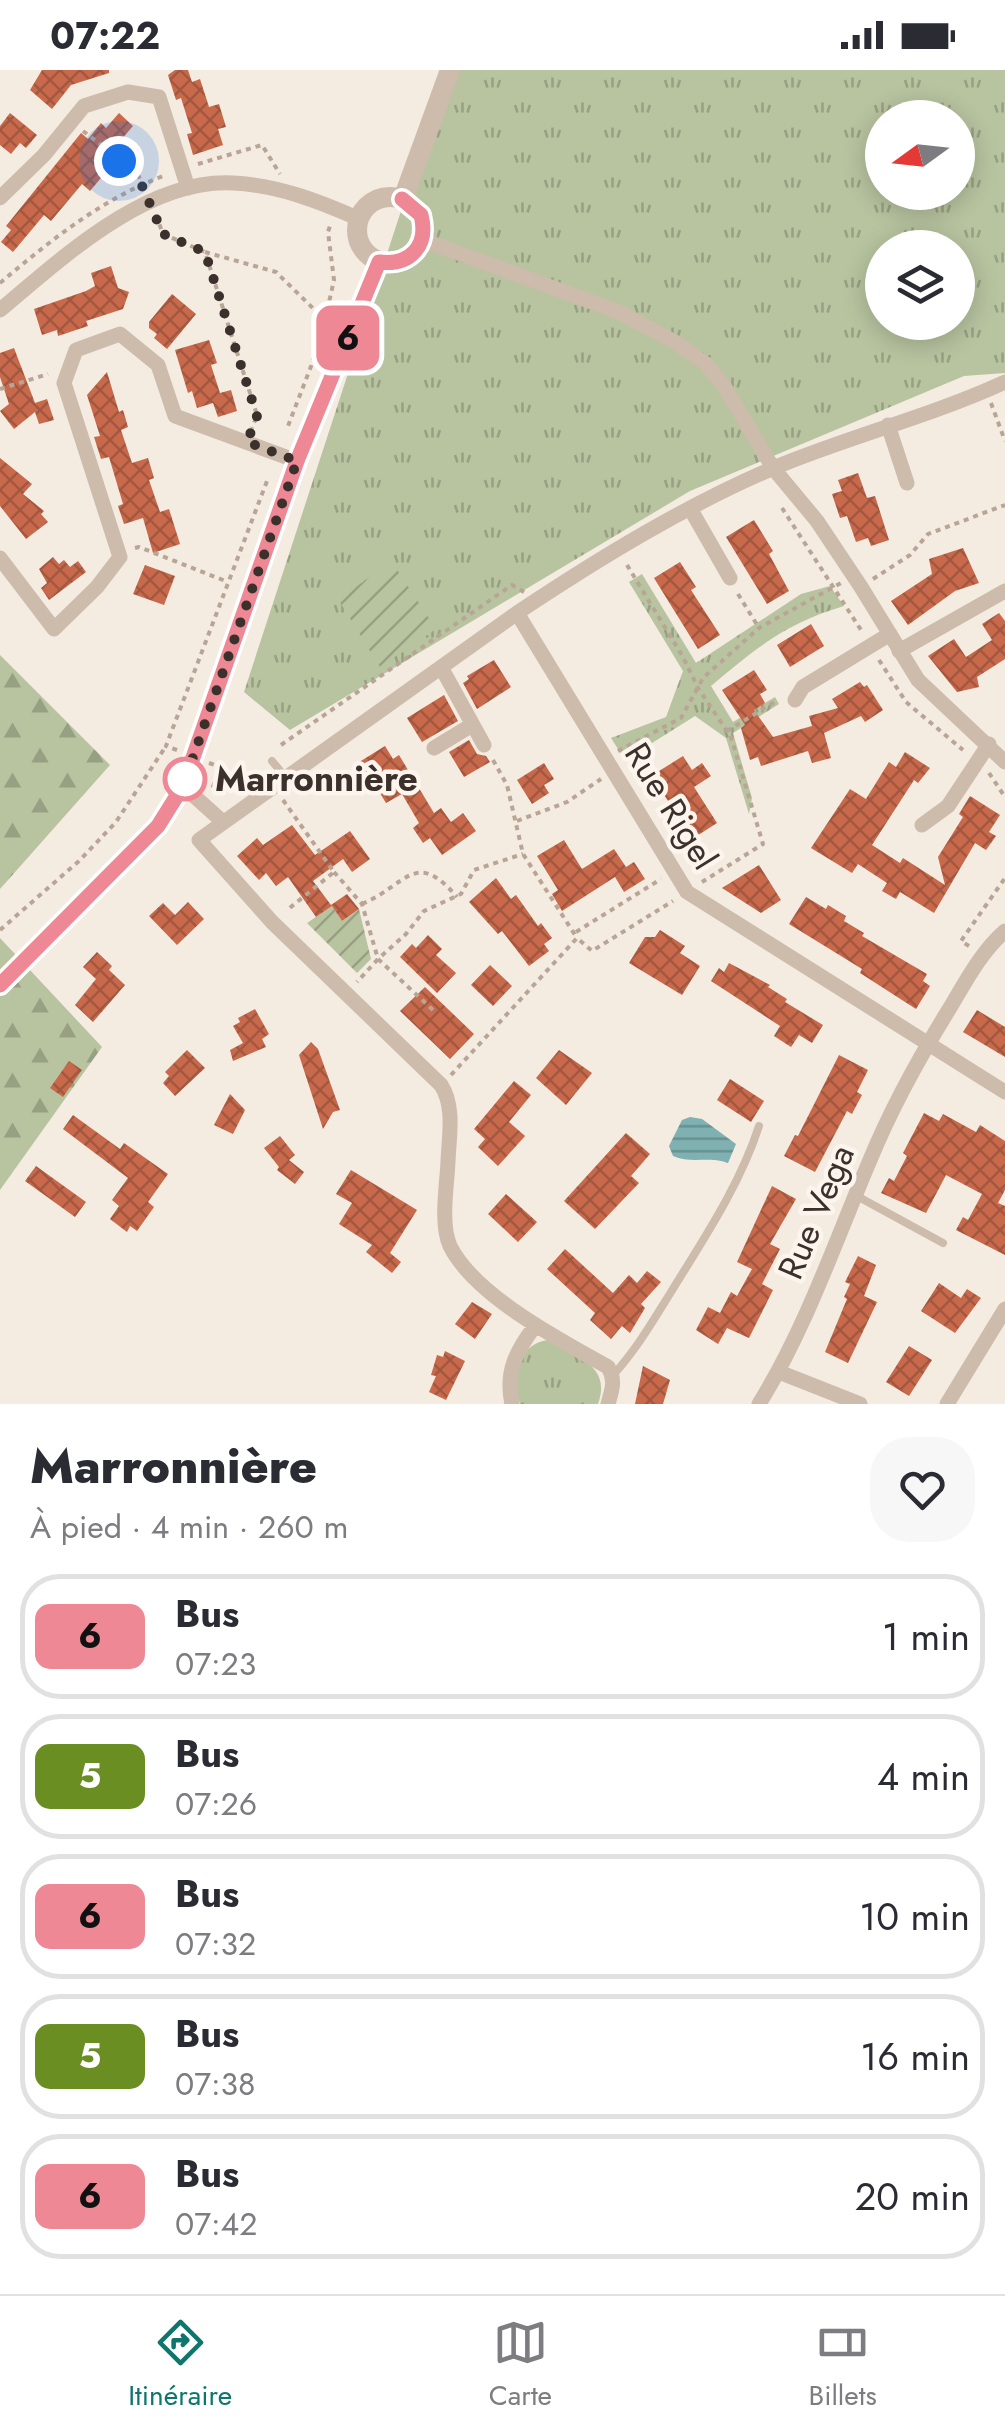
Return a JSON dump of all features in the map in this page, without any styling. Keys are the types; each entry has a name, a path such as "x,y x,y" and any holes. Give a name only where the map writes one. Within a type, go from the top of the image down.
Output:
{"street":[{"path":"402,199 450,70"},
{"path":"0,198 84,106 128,92 159,97 188,188"},
{"path":"0,310 114,221 188,188 230,182 284,190 359,219"},
{"path":"392,196 402,199 421,215 423,240 406,260 379,262 358,240 359,219 372,202 392,196"},
{"path":"423,240 619,312 677,342 706,364 724,386 773,468 817,520 918,680 1005,762"},
{"path":"0,985 158,826 183,786 251,591 287,458 379,262"},
{"path":"0,558 54,629 97,587 118,554 66,380 76,350 120,334 158,365 175,416 287,458"},
{"path":"608,1404 613,1375 608,1367 535,1326 468,1271 449,1243 447,1094 348,992 272,922 199,840 532,603 618,551 773,468 1005,382"},
{"path":"888,424 907,483"},
{"path":"691,510 730,578"},
{"path":"899,651 1005,591"},
{"name":"Rue Rigel","path":"517,614 687,892 1005,1092"},
{"path":"794,700 803,687 890,634"},
{"path":"441,667 484,746"},
{"path":"434,748 472,725"},
{"path":"922,826 948,806 989,744"},
{"path":"183,786 223,822"},
{"name":"Rue Vega","path":"759,1404 779,1372 855,1195 928,1044 982,954 1005,930"},
{"path":"947,1404 1005,1309"},
{"path":"512,1404 509,1374 517,1350 535,1326"},
{"path":"779,1372 860,1404"}],"lane":[{"path":"272,761 280,783"},
{"path":"613,1375 637,1346 710,1226 759,1126"},
{"path":"855,1195 944,1242"}],"path":[{"path":"72,121 136,172 163,234 205,252 276,272 325,320"},
{"path":"0,282 79,221 142,184 182,168 262,145 283,178"},
{"path":"0,930 116,822 166,746 229,582 287,458 325,330 334,280 328,232 335,209"},
{"path":"205,252 257,416 247,442"},
{"path":"0,389 52,373 66,380"},
{"path":"986,391 1005,441"},
{"path":"516,821 567,802 610,765 681,718 704,678 759,628 837,582 861,587 910,555 928,534 1005,505"},
{"path":"118,554 139,547 251,591"},
{"path":"484,746 507,785 523,854 576,936 592,951 763,844 727,731 618,551"},
{"path":"730,578 759,628"},
{"path":"280,745 512,585 518,586 532,603"},
{"path":"727,731 782,697 794,700"},
{"path":"166,746 221,768 205,806"},
{"path":"280,783 334,872 362,904 378,960 433,1010"},
{"path":"348,992 406,934 424,910 457,897 474,870 523,854"},
{"path":"441,1086 576,936 674,871"},
{"path":"272,922 334,872"},
{"path":"362,904 409,875 424,872 436,876 457,897"},
{"path":"982,954 961,941 1005,878"}],"green space":[{"path":"447,70 1005,70 1005,373 964,376 690,491 290,730 244,692"},
{"path":"392,562 436,629 380,667 338,599"},
{"path":"642,574 696,663 801,594 830,586 844,606 805,620 773,638 711,686 733,722 775,697 779,704 733,733 752,798 749,814 726,738 695,716 625,760 611,738 666,717 683,671 629,582"},
{"path":"0,655 110,765 0,889"},
{"path":"332,906 342,921 359,909 371,959 357,973 307,923"},
{"path":"0,938 102,1047 0,1190"},
{"path":"548,1340 580,1357 596,1371 601,1391 598,1404 520,1404 516,1384 519,1364 529,1348"}],"water":[{"path":"702,1119 736,1144 728,1163 673,1156 669,1146 682,1120"}],"building":[{"path":"42,70 109,73 71,85 52,109 30,90"},
{"path":"175,70 188,70 192,82 200,79 209,107 219,104 226,127 218,129 223,145 193,155 187,134 192,133 181,98 176,100 168,75"},
{"path":"10,113 37,135 26,148 20,143 11,154 0,145 0,126"},
{"path":"119,113 133,126 121,140 128,146 90,191 82,184 51,221 44,215 13,252 1,242 11,230 6,226 81,133 88,139 101,123 106,128"},
{"path":"111,266 118,288 129,292 123,309 86,321 88,326 58,336 57,330 42,335 34,309 95,286 91,273"},
{"path":"172,294 196,314 167,349 154,338 157,334 149,328 149,322"},
{"path":"209,340 217,363 211,365 220,393 231,390 237,411 218,417 213,403 197,408 192,391 188,393 175,350"},
{"path":"14,348 35,403 47,399 54,420 39,424 35,412 14,429 0,411 9,404 0,377 0,353"},
{"path":"107,372 119,412 123,410 128,427 121,430 132,463 148,458 154,478 149,480 160,512 169,509 180,544 153,553 143,518 124,524 118,506 123,504 109,457 101,459 94,437 100,436 87,395"},
{"path":"0,458 32,484 23,494 44,511 41,514 48,522 26,539 0,506"},
{"path":"858,473 867,498 875,496 889,540 871,546 868,538 856,542 847,516 840,518 832,494 842,491 838,480"},
{"path":"754,520 773,551 769,554 789,591 767,604 726,537"},
{"path":"963,548 979,583 955,591 908,625 891,601 932,574 929,559"},
{"path":"53,557 70,567 78,561 86,572 49,600 41,588 47,583 39,569"},
{"path":"680,562 696,587 691,590 720,635 698,649 654,578"},
{"path":"145,565 175,576 164,605 133,594"},
{"path":"999,613 1005,621 1005,659 977,677 979,687 957,692 928,656 954,639 966,657 992,640 982,624"},
{"path":"811,624 824,646 790,667 777,645"},
{"path":"494,660 511,687 477,709 463,683 469,679 467,676"},
{"path":"754,670 767,690 760,694 765,703 754,710 773,737 812,726 809,716 838,708 832,699 860,682 864,687 867,685 883,710 865,722 861,716 824,733 831,758 812,763 808,751 761,766 758,757 750,760 741,728 745,725 722,690"},
{"path":"444,695 458,721 422,742 407,718"},
{"path":"469,740 477,754 486,756 490,762 464,777 449,752"},
{"path":"385,746 393,759 399,755 434,813 441,808 451,822 463,813 476,831 442,855 430,838 423,843 413,828 419,823 402,794 386,803 370,777 366,780 356,764"},
{"path":"905,752 930,768 918,783 914,780 872,845 900,863 903,858 945,885 938,857 963,817 959,814 970,796 1000,815 989,832 996,836 986,850 975,843 934,913 900,892 896,899 882,891 887,883 858,864 852,873 811,848 850,789 866,799 889,762 896,767"},
{"path":"683,756 692,770 702,763 711,776 694,787 717,823 692,839 663,793 667,791 656,773"},
{"path":"544,763 554,779 544,785 549,793 532,804 517,780"},
{"path":"292,825 315,855 350,831 370,859 352,872 343,859 313,881 331,905 347,894 359,909 342,921 332,906 316,917 288,877 276,886 266,873 259,880 237,856 257,838 263,845"},
{"path":"564,840 582,869 614,849 626,867 634,862 645,879 624,892 615,877 562,911 552,894 558,890 537,856"},
{"path":"759,865 781,900 761,913 722,888"},
{"path":"496,878 511,899 516,895 538,926 541,923 552,938 544,944 549,951 529,966 502,931 498,934 469,902"},
{"path":"806,897 846,916 844,921 864,933 862,936 927,974 923,981 930,986 916,1009 860,973 862,969 789,924"},
{"path":"188,902 204,919 177,945 149,916 163,903 175,915"},
{"path":"660,930 685,946 680,953 700,966 682,995 629,963 645,937 655,937"},
{"path":"428,935 442,949 436,955 456,973 437,993 400,957"},
{"path":"97,952 125,985 93,1022 75,1005 96,979 83,967"},
{"path":"729,963 770,985 787,999 785,1002 823,1025 812,1043 799,1035 791,1047 774,1036 780,1026 711,981 719,968 724,972"},
{"path":"490,965 512,986 493,1006 471,985"},
{"path":"425,987 474,1034 450,1059 400,1011"},
{"path":"255,1009 269,1034 262,1039 266,1047 233,1061 230,1050 243,1043 233,1026 240,1022 238,1018"},
{"path":"977,1010 1005,1027 1005,1057 963,1032"},
{"path":"311,1042 318,1049 340,1110 333,1112 323,1129 299,1055"},
{"path":"187,1050 205,1068 175,1096 163,1083 169,1076 165,1072"},
{"path":"559,1050 592,1073 566,1105 536,1078"},
{"path":"839,1055 868,1070 857,1092 862,1095 852,1114 847,1111 815,1172 784,1156"},
{"path":"69,1061 82,1070 63,1097 50,1088"},
{"path":"730,1079 764,1101 751,1122 717,1100"},
{"path":"514,1081 531,1095 509,1122 525,1136 498,1166 478,1147 485,1139 474,1129"},
{"path":"230,1094 245,1110 233,1134 214,1125"},
{"path":"924,1113 939,1121 943,1114 976,1132 980,1125 1005,1141 1005,1190 998,1203 1005,1206 1005,1255 956,1230 963,1217 968,1220 982,1194 946,1175 926,1213 881,1193 889,1178 894,1181 907,1156 903,1153"},
{"path":"73,1115 120,1149 124,1143 168,1174 148,1202 154,1207 137,1231 130,1226 127,1232 110,1219 119,1206 112,1200 128,1178 63,1129"},
{"path":"626,1133 650,1154 631,1176 639,1183 595,1229 564,1201"},
{"path":"280,1136 295,1155 289,1160 304,1172 295,1184 277,1170 279,1167 264,1148"},
{"path":"36,1166 86,1202 75,1217 25,1181"},
{"path":"351,1170 417,1210 390,1253 401,1262 392,1273 366,1252 372,1245 339,1224 352,1203 336,1194"},
{"path":"772,1186 796,1199 770,1244 780,1249 762,1284 773,1290 749,1338 727,1328 718,1344 696,1330 708,1307 720,1313 731,1292 737,1296 752,1269 737,1262"},
{"path":"506,1194 537,1222 518,1242 488,1214"},
{"path":"565,1249 613,1293 629,1275 637,1283 647,1271 661,1282 641,1304 645,1308 630,1333 622,1326 611,1339 590,1320 595,1313 547,1269"},
{"path":"858,1256 876,1265 864,1296 877,1302 848,1363 825,1352 847,1299 844,1297 850,1284 845,1282"},
{"path":"939,1283 961,1298 967,1289 981,1298 955,1333 921,1311"},
{"path":"472,1302 492,1314 475,1339 455,1324"},
{"path":"909,1346 932,1360 909,1396 886,1382"},
{"path":"445,1351 465,1361 446,1400 429,1392 436,1376 431,1375 437,1355 443,1357"},
{"path":"643,1366 670,1380 663,1404 635,1404"}],"bus line":[{"name":"6","path":"0,985 158,826 183,786 297,461 379,262 406,260 423,240 421,215 402,199"}],"place":[{"name":"Marronnière","path":"185,779"}],"route":[{"path":"119,161 136,172 163,234 205,252 257,416 247,442 297,461 183,786 185,779"}]}
